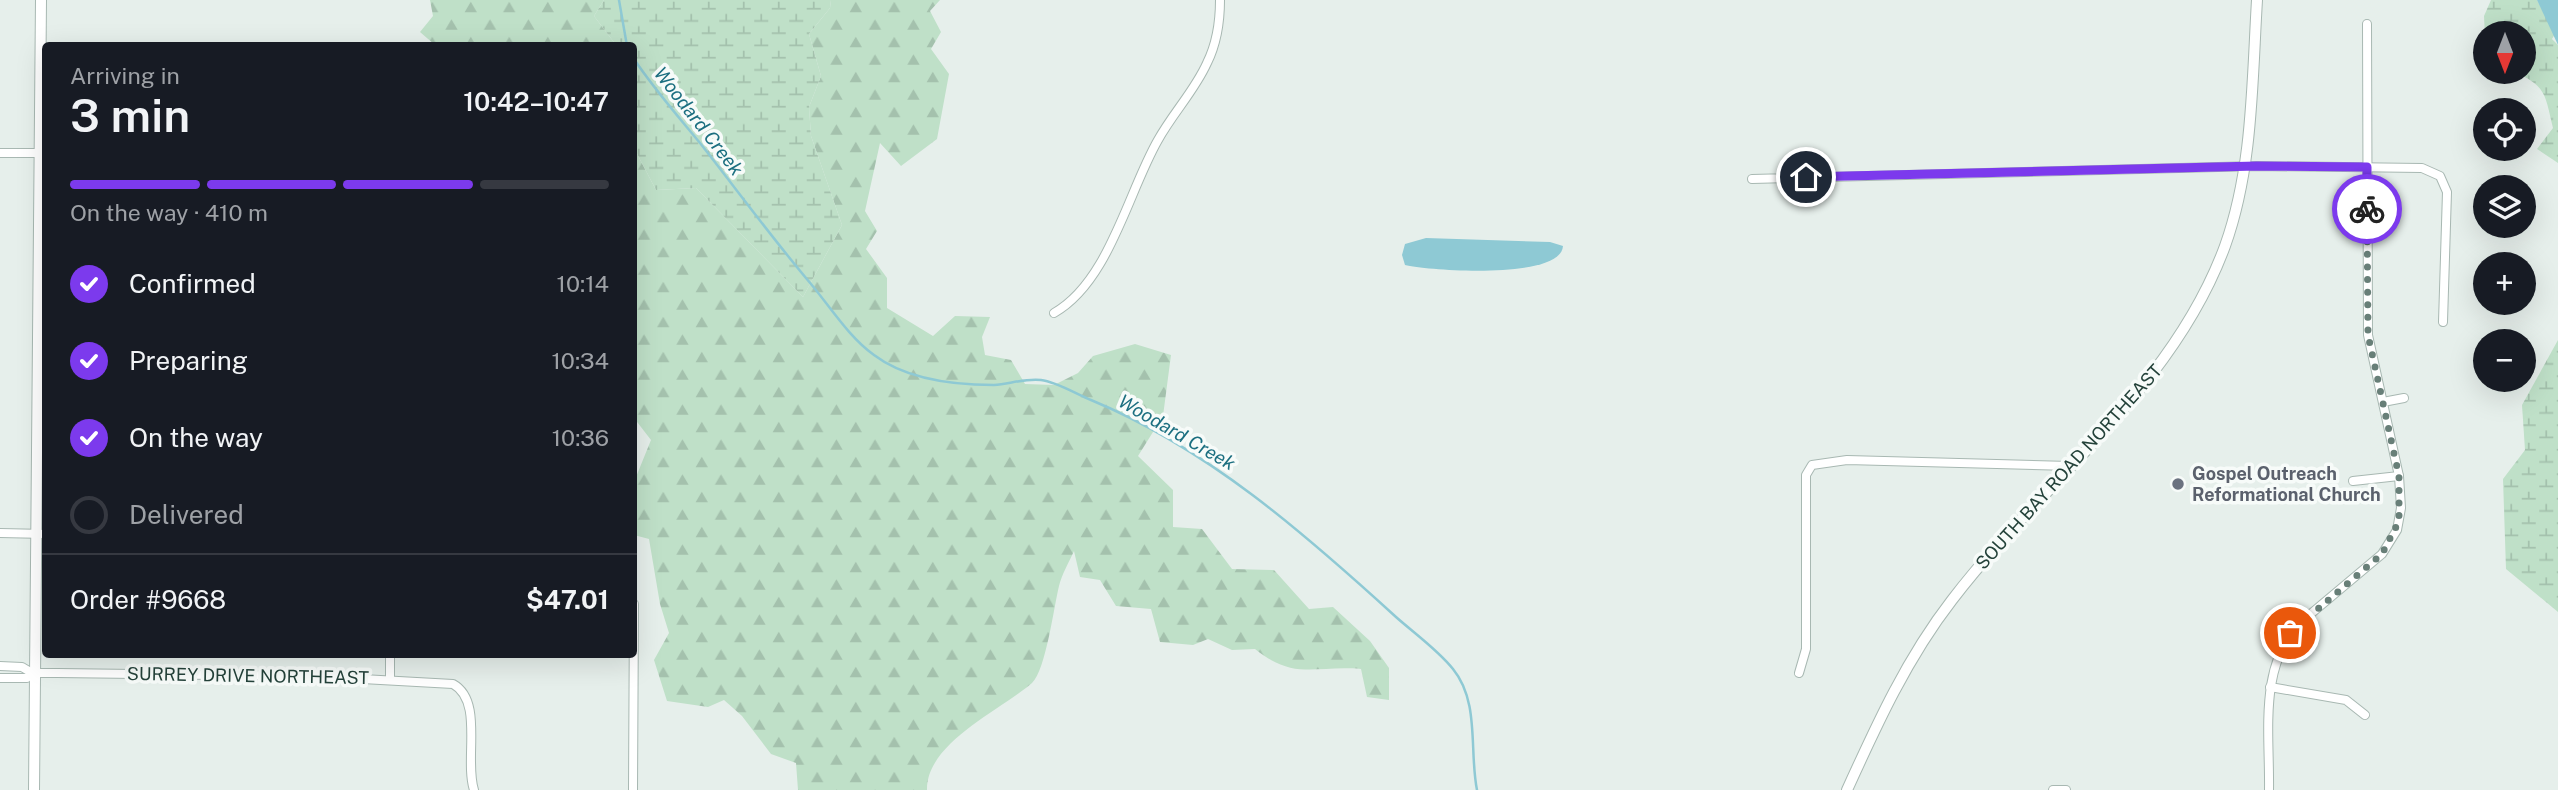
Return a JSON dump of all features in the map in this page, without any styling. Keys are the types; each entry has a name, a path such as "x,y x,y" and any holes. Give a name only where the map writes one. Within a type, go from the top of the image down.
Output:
{"street":[{"path":"34,790 34,673 41,533 42,235 38,153 42,116 41,0"},
{"path":"1055,313 1076,296 1100,263 1149,155 1207,64 1219,26 1220,0"},
{"name":"SOUTH BAY ROAD NORTHEAST","path":"1847,790 1887,702 1935,622 1992,553 2159,369 2188,323 2225,245 2244,166 2257,0"},
{"path":"2269,790 2270,687 2275,659 2290,633 2372,564 2390,543 2401,508 2399,476 2368,335 2367,24"},
{"path":"0,153 38,153"},
{"path":"1752,179 2244,166 2422,168 2440,176 2444,182 2447,204 2443,322"},
{"path":"2383,402 2404,398"},
{"path":"1799,673 1806,649 1806,475 1812,465 1847,460 2070,466"},
{"path":"2353,481 2399,476"},
{"path":"0,533 41,533"},
{"path":"390,658 390,680"},
{"path":"633,790 634,658"},
{"name":"SURREY DRIVE NORTHEAST","path":"0,666 22,667 34,673 390,680 453,684 463,689 471,710 470,765 474,790"},
{"name":"SURREY DRIVE NORTHEAST","path":"0,678 27,678 34,673"},
{"path":"2270,687 2346,701 2365,715"},
{"path":"2053,790 2066,790"}],"green space":[{"path":"430,0 604,0 594,16 614,42 432,42 420,32 433,16"},
{"path":"604,0 831,0 830,8 809,34 821,76 809,107 811,136 842,225 803,297 696,188 656,190 637,154 637,42 614,42 594,16"},
{"path":"831,0 940,0 930,11 941,32 931,49 949,74 937,139 901,166 880,143 865,211 877,231 866,249 887,278 887,308 933,336 955,316 990,317 982,337 985,355 1011,360 1025,384 1054,385 1078,373 1093,356 1135,344 1171,355 1163,416 1138,456 1173,490 1173,527 1202,529 1232,569 1274,570 1309,609 1333,607 1370,641 1389,668 1389,700 1367,697 1361,669 1294,668 1269,659 1255,649 1232,650 1208,639 1193,645 1160,642 1151,609 1116,606 1100,580 1080,577 1074,551 1060,582 1037,676 1032,683 967,729 952,743 939,757 930,773 927,790 798,790 796,763 771,754 742,716 724,700 708,707 667,701 654,660 669,633 660,604 649,539 637,536 637,475 651,440 637,422 637,154 656,190 696,188 803,297 842,225 811,136 809,107 821,76 809,34 830,8"},
{"path":"2491,0 2537,0 2555,34 2552,39 2558,45 2558,163 2537,149 2553,128 2543,93 2535,84 2536,21 2484,21"},
{"path":"2558,340 2558,612 2506,569 2503,479 2525,450 2522,405 2529,392 2536,392 2536,380"}],"water":[{"path":"2537,0 2558,0 2558,45"},
{"path":"1426,238 1550,242 1563,246 1557,257 1519,269 1465,271 1405,265 1402,255 1405,244"}],"waterway":[{"name":"Woodard Creek","path":"619,0 626,42"},
{"name":"Woodard Creek","path":"637,63 841,322 856,340 874,355 901,370 947,382 994,385 1035,380 1060,386 1175,442 1252,495 1326,554 1453,669 1467,696 1477,790"}],"way so far":[{"path":"2290,633 2382,554 2397,530 2399,521 2402,495 2399,476 2368,335 2367,209"}],"place":[{"name":"Gospel Outreach Reformational Church","path":"2178,484"}],"route":[{"path":"1806,177 2257,166 2367,167 2367,209"}]}
